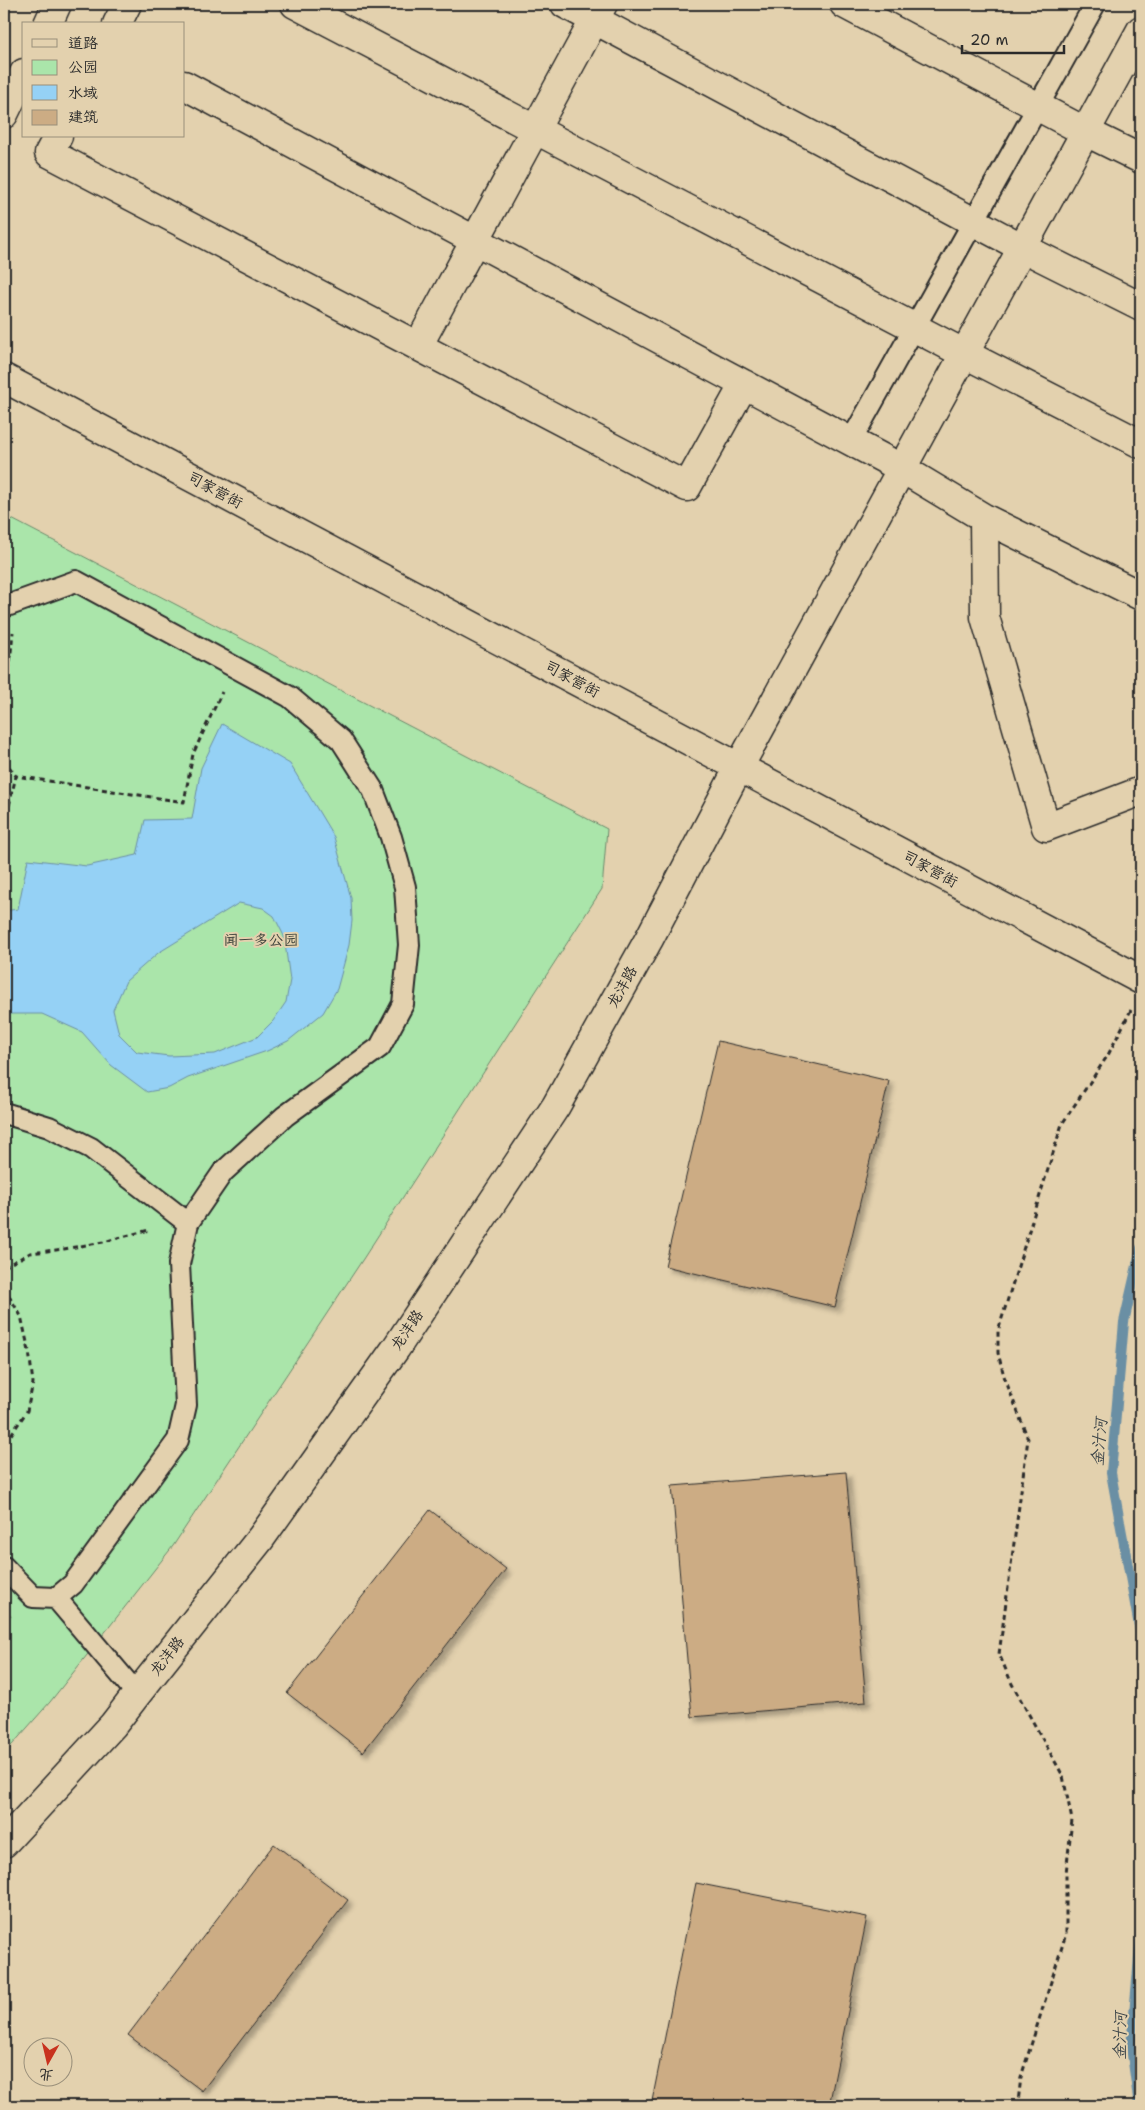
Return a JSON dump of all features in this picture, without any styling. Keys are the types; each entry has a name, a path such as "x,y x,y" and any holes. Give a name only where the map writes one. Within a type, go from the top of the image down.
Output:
{"street":[{"path":"49,22 57,4"},
{"path":"118,22 127,4"},
{"path":"295,4 1141,444"},
{"path":"565,4 599,12 1022,248 1141,307"},
{"path":"844,4 1086,132 1141,159"},
{"path":"418,346 599,12"},
{"name":"龙沣路","path":"4,1843 113,1725 266,1530 396,1348 550,1114 649,939 901,468 1141,30"},
{"path":"4,114 22,77"},
{"path":"185,85 901,468 984,518 1141,596"},
{"path":"57,138 49,153 687,487 744,384"},
{"name":"司家营街","path":"4,378 1141,980"},
{"path":"984,518 985,617 1046,827 1141,791"}],"lane":[{"path":"851,441 1095,4"},
{"path":"4,1567 33,1597 56,1598 73,1584 178,1440 186,1405 180,1264 188,1223 223,1172 284,1116 380,1047 403,1004 409,946 405,887 391,837 373,790 341,740 290,697 76,581 9,606"},
{"path":"4,1113 49,1127 91,1148 188,1223"},
{"path":"56,1598 137,1694"}],"path":[{"path":"4,724 9,606"},
{"path":"4,760 16,776 184,802 193,754 234,667"},
{"path":"4,811 8,810 16,776"},
{"path":"1020,2106 1018,2102 1021,2077 1066,1934 1066,1873 1072,1820 1063,1776 1012,1684 999,1654 1028,1439 1004,1376 998,1353 998,1331 1062,1124 1108,1055 1133,1006"},
{"path":"4,1267 30,1252 64,1249 103,1242 163,1226 188,1223"},
{"path":"4,1288 21,1316 29,1351 33,1383 27,1411 4,1445"}],"green space":[{"name":"闻一多公园","path":"4,515 607,829 602,889 363,1259 173,1546 50,1702 4,1754"}],"water":[{"path":"222,724 290,764 334,837 351,898 352,921 349,945 337,989 323,1013 288,1041 267,1051 188,1078 169,1088 147,1092 111,1065 82,1032 42,1014 4,1014 4,911 18,909 28,859 87,866 137,855 145,820 192,819 201,768","holes":["239,903 263,908 274,916 284,936 290,980 286,1002 273,1021 257,1037 215,1054 169,1056 137,1052 119,1034 113,1010 126,981 158,953"]}],"building":[{"path":"718,1041 889,1081 835,1307 665,1266"},
{"path":"846,1472 866,1702 692,1717 672,1486"},
{"path":"430,1510 506,1569 363,1752 287,1693"},
{"path":"274,1844 348,1900 202,2091 128,2035"},
{"path":"696,1883 867,1917 829,2106 651,2106"}],"waterway":[{"name":"金汁河","path":"1141,1248 1124,1322 1111,1473 1141,1637"},
{"name":"金汁河","path":"1139,2106 1131,2047 1141,1936"}]}
